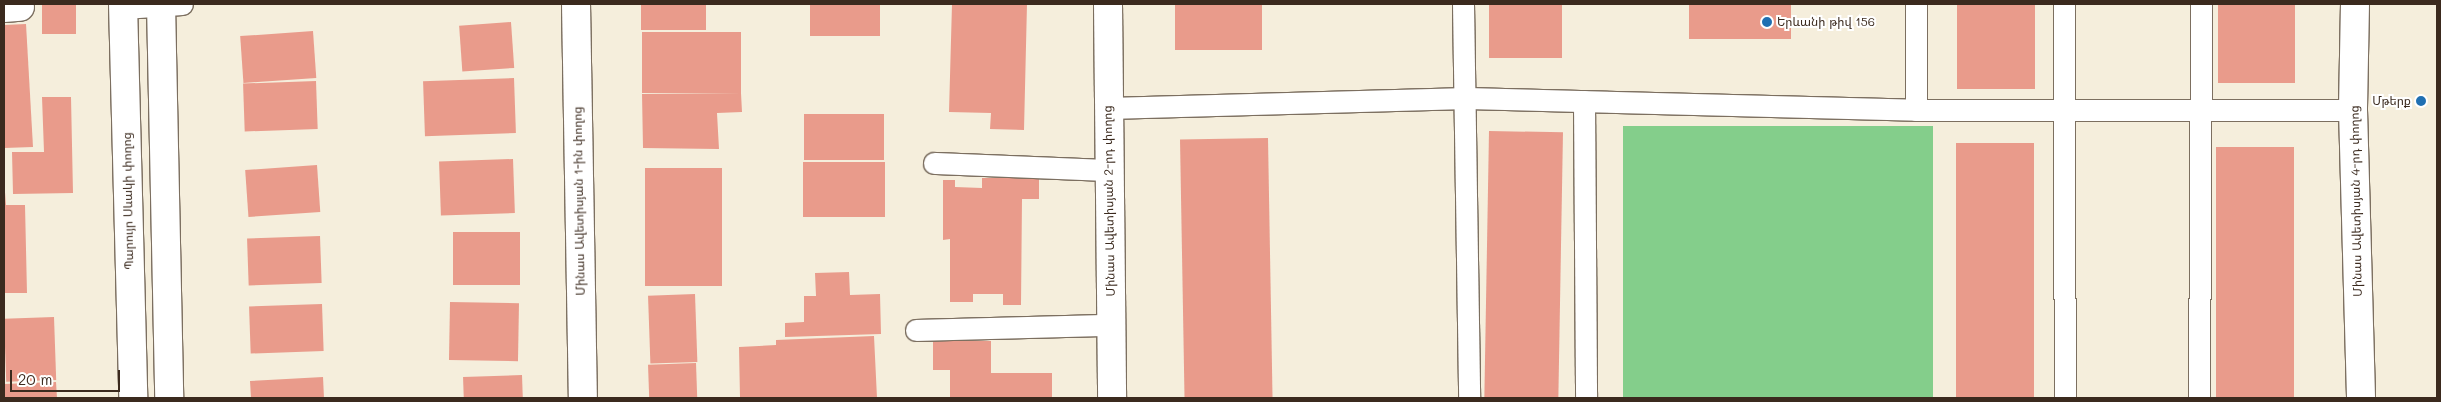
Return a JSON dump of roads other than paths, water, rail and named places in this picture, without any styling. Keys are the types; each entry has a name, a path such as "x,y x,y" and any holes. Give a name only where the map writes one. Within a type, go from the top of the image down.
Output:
{"street":[{"path":"168,4 169,398"},
{"name":"Մինաս Ավետիսյան 1-ին փողոց","path":"576,4 583,398"},
{"name":"Մինաս Ավետիսյան 2-րդ փողոց","path":"1108,4 1108,170 1112,398"},
{"name":"Մինաս Ավետիսյան 4-րդ փողոց","path":"2355,4 2353,110 2361,398"},
{"name":"Պարույր Սևակի փողոց","path":"124,6 133,398"}],"lane":[{"path":"124,6 168,4"},
{"path":"1464,4 1467,98 1469,398"},
{"path":"1916,4 1916,110"},
{"path":"2064,4 2065,398"},
{"path":"2199,398 2201,4"},
{"path":"1108,108 1467,98 1916,110 2199,112 2353,110"},
{"path":"1584,101 1586,398"},
{"path":"934,164 1108,170"},
{"path":"916,330 1111,325"}],"place":[{"name":"Երևանի թիվ 156","path":"1767,22"},
{"name":"Մթերք","path":"2421,101"}]}
